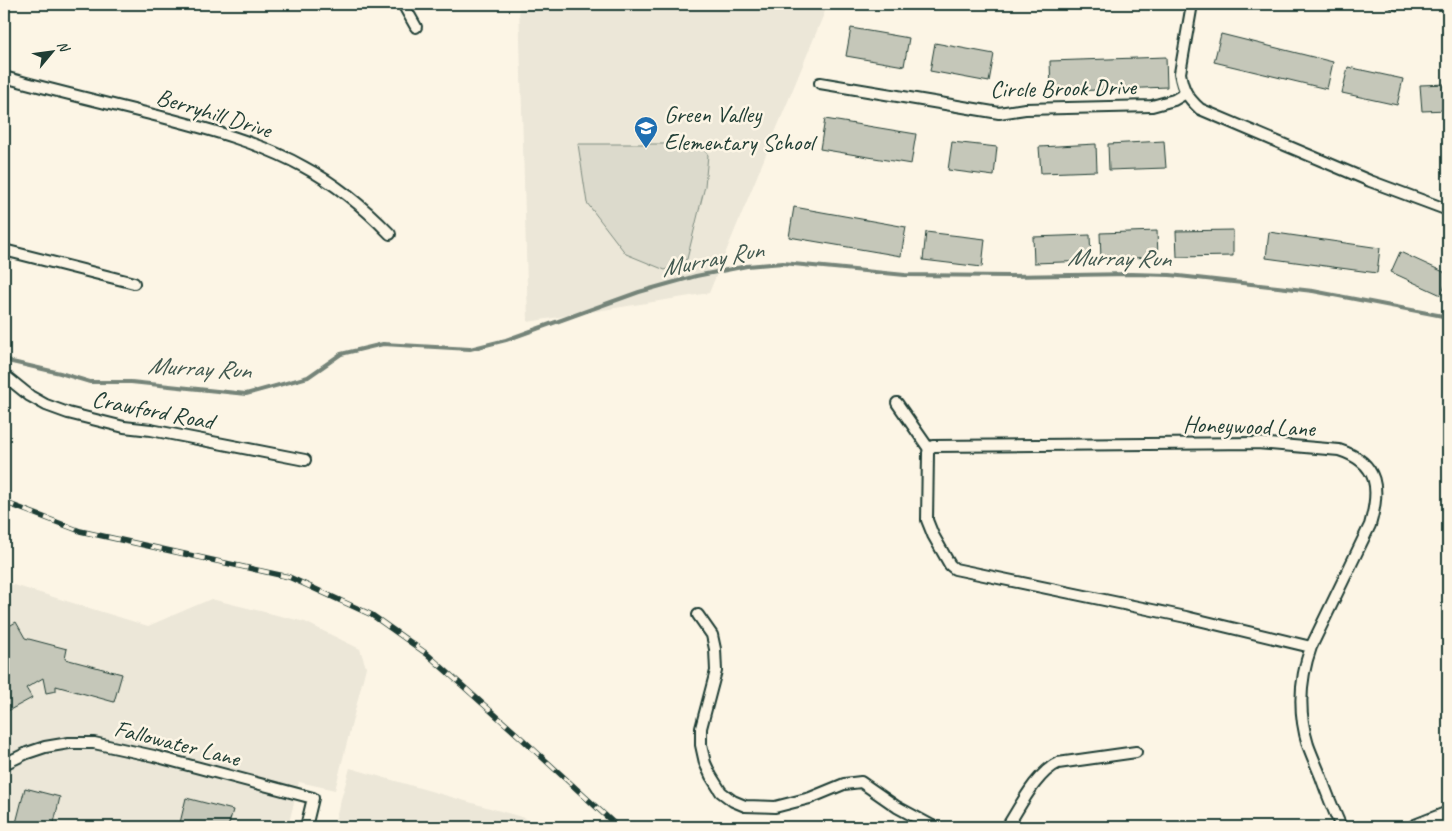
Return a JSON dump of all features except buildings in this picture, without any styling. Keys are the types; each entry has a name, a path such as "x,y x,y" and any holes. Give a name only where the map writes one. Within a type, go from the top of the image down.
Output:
{"street":[{"path":"403,4 416,27"},
{"path":"1192,4 1180,73 1186,93 1191,101 1200,109 1370,181 1448,210"},
{"name":"Berryhill Drive","path":"4,77 184,123 242,140 272,152 303,166 329,182 348,196 390,234"},
{"name":"Circle Brook Drive","path":"820,83 999,113 1025,108 1152,106 1174,100 1186,93"},
{"path":"4,250 134,283"},
{"name":"Crawford Road","path":"4,375 30,396 46,405 68,413 124,427 151,430 305,460"},
{"path":"897,403 929,449 927,520 950,565 955,569 1168,613 1311,647"},
{"name":"Honeywood Lane","path":"929,449 933,446 1257,443 1339,450 1359,459 1372,476 1376,492 1375,507 1367,533 1311,647 1306,660 1302,681 1301,704 1308,745 1341,827"},
{"path":"698,615 712,635 716,671 701,728 701,744 705,762 711,776 722,792 733,801 745,806 775,807 810,798 844,784 862,782 897,807 934,827"},
{"name":"Fallowater Lane","path":"4,764 45,746 94,743 154,756 313,798 306,827"},
{"path":"1007,827 1040,775 1050,766 1058,763 1136,752"},
{"path":"1415,827 1448,814"}],"shaded area":[{"name":"Green Valley Elementary School","path":"519,4 828,4 709,293 528,322"},
{"path":"578,144 700,144 708,155 705,186 687,259 665,270 626,254 587,203"},
{"path":"4,582 148,626 211,599 305,622 360,649 366,667 335,790 299,782 288,827 4,827"},
{"path":"350,768 525,818 535,827 333,827"}],"waterway":[{"name":"Murray Run","path":"4,357 12,362 90,382 131,382 246,394 308,377 341,354 383,344 470,349 506,340 639,292 696,276 747,266 783,263 905,275 1170,275 1313,291 1448,317"}],"railway":[{"path":"4,502 80,531 289,577 372,615 427,654 618,827"}],"place":[{"name":"Green Valley Elementary School","path":"646,149"}]}
